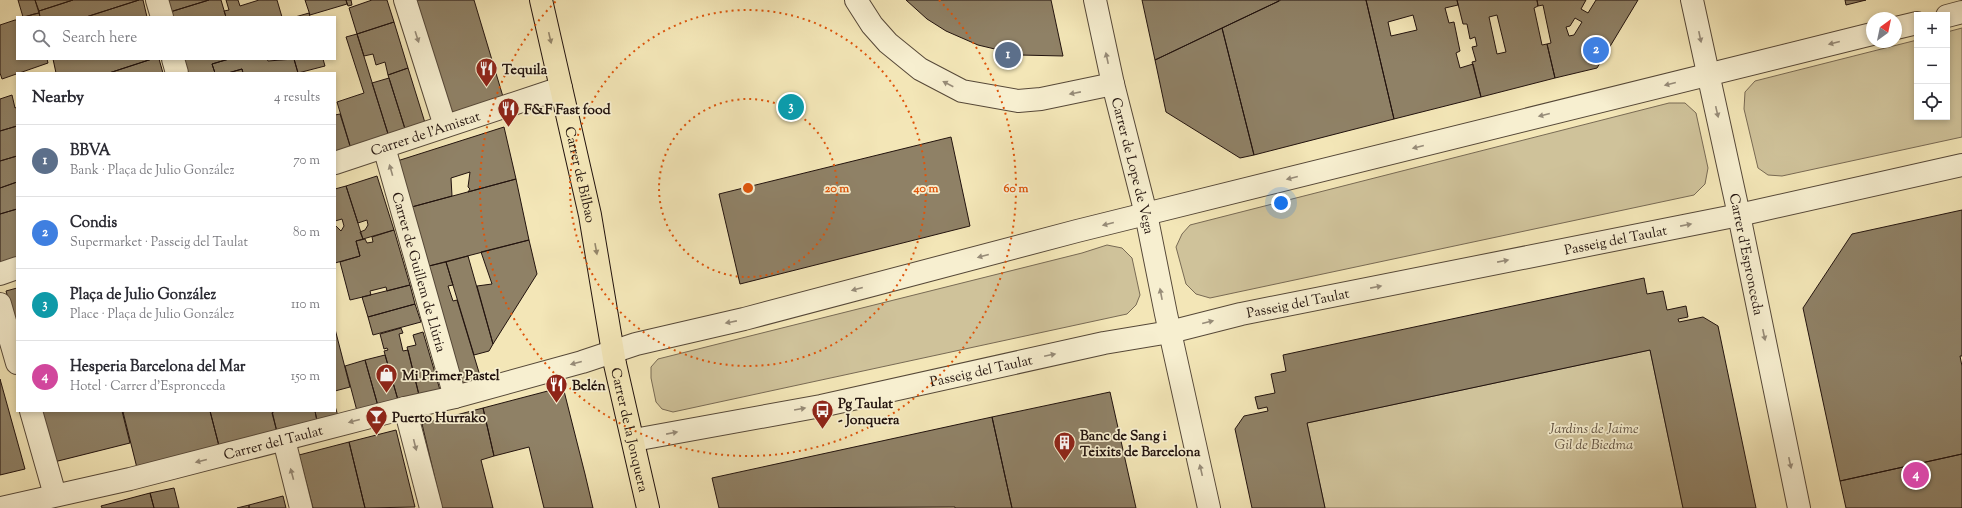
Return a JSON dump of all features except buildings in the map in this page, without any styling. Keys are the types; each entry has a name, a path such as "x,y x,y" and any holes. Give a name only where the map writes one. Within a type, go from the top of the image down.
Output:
{"main road":[{"name":"Carrer de Bilbao","path":"541,0 590,215 613,350"},
{"name":"Carrer de la Jonquera","path":"613,350 648,508"}],"street":[{"path":"157,0 162,16"},
{"path":"405,0 445,126"},
{"path":"856,0 872,25 888,43 920,69 962,91 1018,101 1041,99 1113,84"},
{"name":"Carrer de Lope de Vega","path":"1095,0 1113,84 1146,214 1170,332 1209,508"},
{"name":"Carrer d'Espronceda","path":"1692,0 1739,215 1799,508"},
{"path":"1950,15 1962,12"},
{"path":"1902,27 1914,24"},
{"path":"613,350 744,319 1146,214 1866,35"},
{"path":"173,60 177,72"},
{"name":"Carrer de l'Amistat","path":"336,163 561,88"},
{"name":"Carrer de Guillem de Llúria","path":"384,147 455,397"},
{"name":"Passeig del Taulat","path":"634,440 821,406 1104,343 1170,332 1241,314 1739,215 1962,165"},
{"path":"0,274 16,268"},
{"path":"0,304 16,360"},
{"name":"Carrer del Taulat","path":"1,508 55,495 84,499 284,440 405,408 455,397 582,362 613,350"},
{"path":"405,408 431,508"},
{"path":"31,412 55,495"},
{"path":"284,440 301,508"}],"green space":[{"path":"1962,28 1962,137 1782,176 1768,175 1758,168 1744,109 1745,92 1755,81 1885,48 1902,48 1902,44 1914,41 1914,120 1950,120 1950,31"},
{"path":"1669,103 1685,103 1696,113 1708,168 1705,184 1694,195 1210,298 1196,294 1186,284 1176,247 1182,234 1190,225"},
{"path":"1107,245 1122,248 1132,258 1140,295 1136,305 1127,314 673,412 662,409 656,402 651,378 651,367 658,359 1082,253"},
{"name":"Jardins de Jaime Gil de Biedma","path":"1650,350 1683,508 1325,508 1307,423"}],"place":[{"name":"Condis","path":"1596,50"},
{"name":"BBVA","path":"1008,55"},
{"name":"Tequila","path":"486,88"},
{"name":"Plaça de Julio González","path":"791,107"},
{"name":"F&F Fast food","path":"509,128"},
{"name":"Mi Primer Pastel","path":"386,394"},
{"name":"Belén","path":"557,404"},
{"name":"Pg Taulat - Jonquera","path":"822,430"},
{"name":"Puerto Hurrako","path":"377,436"},
{"name":"Banc de Sang i Teixits de Barcelona","path":"1064,462"},
{"name":"Hesperia Barcelona del Mar","path":"1916,475"}]}
